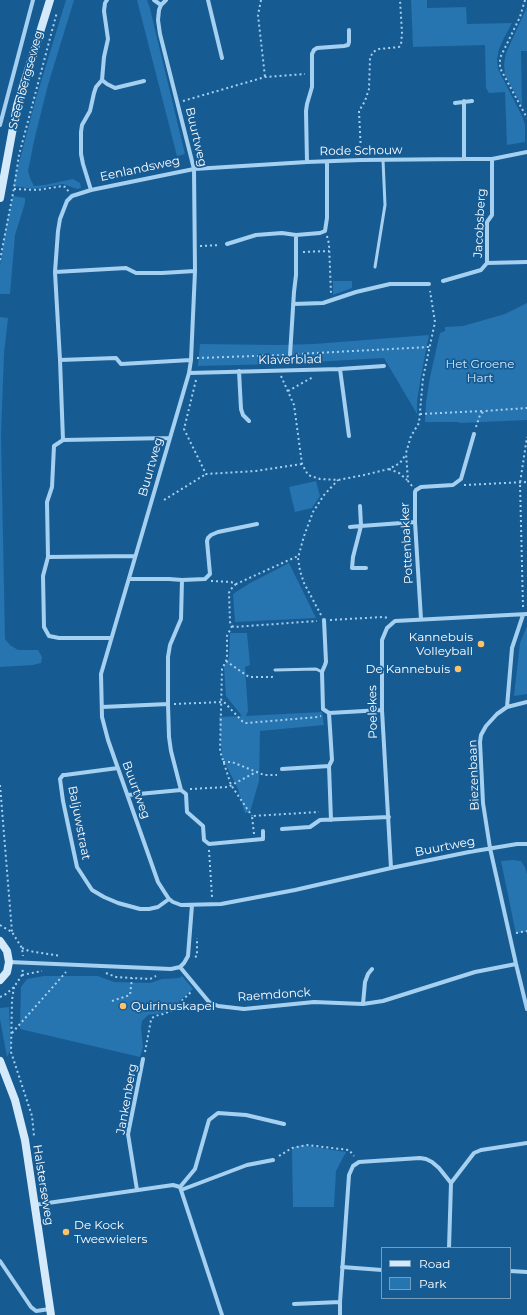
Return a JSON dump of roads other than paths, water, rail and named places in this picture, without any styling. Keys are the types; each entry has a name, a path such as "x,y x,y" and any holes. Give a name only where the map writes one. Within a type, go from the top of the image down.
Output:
{"main road":[{"name":"Steenbergseweg","path":"0,198 18,106 50,0"},
{"path":"0,941 7,951 9,962 6,972 0,980"},
{"name":"Halsterseweg","path":"0,1061 15,1100 25,1140 50,1312"}],"street":[{"path":"0,125 33,0"},
{"name":"Eenlandsweg","path":"91,190 82,164 81,132 82,126 90,111 96,87 102,80 104,57 108,39 104,11 107,0"},
{"path":"154,0 161,5 166,0"},
{"path":"208,0 222,58"},
{"name":"Buurtweg","path":"161,5 158,20 160,34 194,168 195,271 191,360 189,373 101,674 102,717 108,740 158,882 164,894 173,902 181,905 221,904 295,890 391,868 490,848 527,844"},
{"path":"307,162 306,111 312,87 312,54 317,48 344,46 348,44 349,30"},
{"path":"102,80 106,84 115,88 144,81"},
{"path":"464,101 464,159"},
{"path":"455,103 472,101"},
{"name":"Rode Schouw","path":"194,168 361,160 492,159 527,152"},
{"name":"Jacobsberg","path":"443,281 481,270 487,263 487,222 492,215 492,159"},
{"path":"227,244 256,235 282,233 296,235 320,233 325,231 327,218 326,162"},
{"name":"Eenlandsweg","path":"55,272 60,219 67,201 72,196 91,190 194,168"},
{"path":"290,355 296,275 296,235"},
{"name":"Jacobsberg","path":"487,263 527,262"},
{"path":"63,440 55,272 126,268 136,274 162,274 195,271"},
{"path":"293,304 323,303 356,292 390,284 429,284"},
{"path":"60,360 116,358 121,364 191,360"},
{"name":"Klaverblad","path":"189,373 326,370 384,366"},
{"path":"340,369 349,436"},
{"path":"239,371 241,409 249,421"},
{"name":"Pottenbakker","path":"421,619 414,497 416,490 423,486 453,485 461,479 474,434"},
{"path":"111,638 59,638 49,636 44,627 43,576 48,557 47,502 52,487 54,446 63,440 170,438"},
{"path":"360,506 362,526 352,557 352,568 366,568"},
{"path":"350,527 415,522"},
{"path":"129,579 205,579 210,574 208,538 218,532 257,524"},
{"path":"48,557 135,556"},
{"path":"182,580 181,619 170,645 168,657 168,704 171,751 181,790 186,794 187,812 203,826 204,840 209,844 262,839 262,831"},
{"path":"421,619 525,614 512,648 507,707"},
{"name":"Poelekes","path":"391,868 382,710 382,640 387,628 395,621 421,619"},
{"path":"324,620 326,662 322,672 323,709 329,712 382,710"},
{"name":"Biezenbaan","path":"527,702 507,707 497,714 486,726 481,735 483,803 490,848 527,1009"},
{"path":"102,707 168,704"},
{"path":"329,712 332,760 329,766 331,820"},
{"path":"282,769 329,766"},
{"name":"Baljuwstraat","path":"118,768 65,774 60,779 63,801 78,867 92,890 118,904 135,908 149,909 158,907 169,899"},
{"path":"128,796 181,790"},
{"path":"282,830 310,827 320,820 389,817"},
{"path":"9,962 172,969 180,967 188,956 192,905"},
{"name":"Raemdonck","path":"180,967 209,1002 226,1008 244,1009 314,1002 363,1004 383,1001 475,972 516,964"},
{"path":"363,1004 368,974 372,969"},
{"name":"Jankenberg","path":"137,1190 128,1134 143,1059"},
{"path":"181,1189 195,1169 209,1120 218,1113 246,1115 284,1124"},
{"path":"449,1247 451,1183 474,1154 481,1150 527,1143"},
{"path":"340,1315 349,1175 353,1166 360,1162 420,1158 426,1159 439,1168 451,1183"},
{"path":"181,1189 247,1166 273,1160"},
{"path":"34,1205 173,1185 181,1189 222,1315"},
{"path":"0,1260 31,1307 36,1311 50,1312"},
{"path":"342,1267 381,1270"},
{"path":"511,1271 527,1272"},
{"path":"294,1304 340,1302"}],"lane":[{"path":"375,267 385,205 383,160"},
{"path":"275,670 316,669 322,672"}],"place":[{"name":"Kannebuis Volleyball","path":"481,644"},
{"name":"De Kannebuis","path":"458,669"},
{"name":"Quirinuskapel","path":"123,1006"},
{"name":"De Kock Tweewielers","path":"66,1232"}],"park label":[{"name":"Het Groene Hart","path":"480,371"}]}
